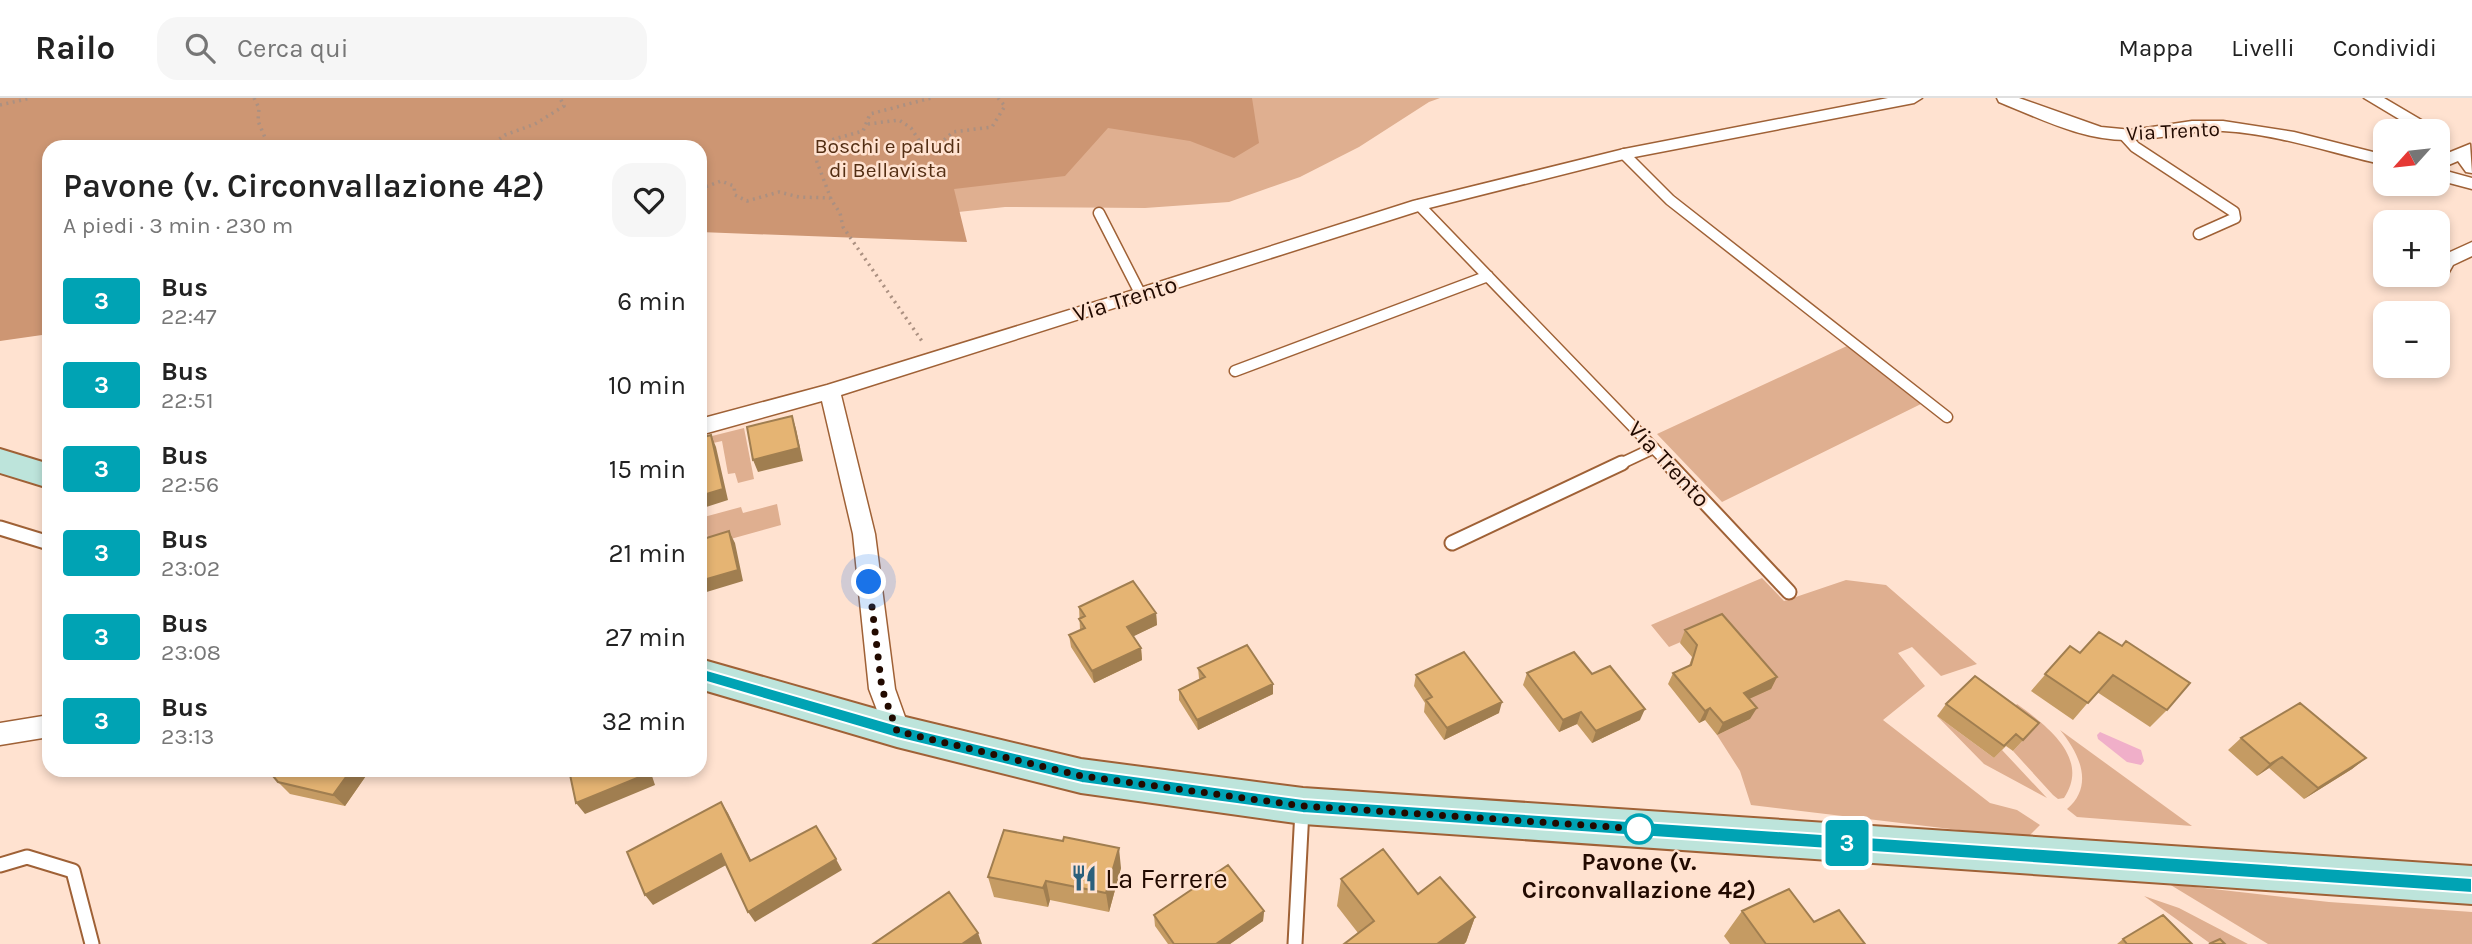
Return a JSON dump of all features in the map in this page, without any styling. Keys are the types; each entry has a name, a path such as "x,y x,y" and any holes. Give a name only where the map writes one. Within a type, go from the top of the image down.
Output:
{"main road":[{"path":"0,461 42,474"},
{"path":"707,676 897,731 1082,776 1303,806 2472,886"}],"street":[{"name":"Via Trento","path":"707,425 830,391 1141,295 1419,205 1624,154 1914,98"},
{"name":"Via Trento","path":"2005,98 2063,121 2108,134 2124,135 2201,125 2278,133 2373,157"},
{"path":"2372,98 2410,119"},
{"path":"2450,140 2471,148"},
{"path":"2450,158 2471,148"},
{"path":"2471,148 2467,162 2472,167"},
{"path":"2450,178 2472,184"},
{"path":"2450,259 2472,248"},
{"path":"830,391 864,534 882,689 897,731"},
{"path":"0,734 42,727"}],"lane":[{"path":"2124,135 2134,147 2234,212 2235,218 2199,234"},
{"path":"1624,154 1670,200 1947,417"},
{"name":"Via Trento","path":"1419,205 1789,592"},
{"path":"1099,213 1141,295"},
{"path":"1235,371 1488,276"},
{"path":"1452,543 1654,448"},
{"path":"0,528 42,541"},
{"path":"1295,944 1303,806"},
{"path":"0,865 27,857 73,871 92,944"}],"path":[{"path":"0,105 32,98"},
{"path":"254,98 259,108 258,121 266,140"},
{"path":"498,140 535,124 564,106 560,98"},
{"path":"930,98 870,114 868,124 856,136 837,138 816,149 814,161 828,186 831,200 840,213 843,227 933,358"},
{"path":"868,124 899,120 911,128 922,145 936,147 953,132 992,127 1005,106 998,98"},
{"path":"707,184 712,181 726,181 734,186 735,195 747,201 779,192 799,197 820,196 831,200"}],"green space":[{"name":"Boschi e paludi di Bellavista","path":"0,98 1440,98 1429,102 1359,147 1300,177 1229,202 1145,208 1005,207 893,219 707,150 707,140 42,140"},
{"name":"Boschi e paludi di Bellavista","path":"0,98 1252,98 1259,143 1234,158 1190,141 1108,128 1065,176 954,189 967,242 707,232 707,140 42,140 42,335 0,341"},
{"path":"1847,346 1923,403 1722,502 1657,434"},
{"path":"744,428 754,479 738,483 735,473 728,474 722,441 707,444 707,437"},
{"path":"777,504 781,525 709,545 707,516 741,507 743,513"},
{"path":"1762,578 1784,601 1846,580 1886,585 1977,664 1941,676 1912,647 1898,653 1925,686 1883,720 1990,803 2017,810 2040,825 2030,835 2034,839 1751,805 1740,771 1717,735 1750,719 1738,704 1770,689 1716,627 1669,647 1651,625"},
{"path":"2017,704 2052,732 2069,756 2071,783 2064,798 2058,799 2053,795 2013,751 2029,734 2005,717"},
{"path":"1937,716 1994,758 2002,750 2047,798 1984,764"},
{"path":"2060,730 2192,826 2077,817 2067,809 2076,800 2080,790 2081,769 2073,749"},
{"path":"2169,884 2329,902 2472,912 2472,944 2268,944"},
{"path":"2144,896 2179,908 2248,944 2211,944"}],"shaded area":[{"path":"2100,732 2141,750 2144,761 2141,765 2127,762 2098,739"}],"building":[{"path":"792,416 799,448 753,460 747,427"},
{"path":"711,435 723,489 707,494 707,436"},
{"path":"729,531 738,570 707,579 707,538"},
{"path":"1133,581 1156,613 1127,627 1141,648 1092,671 1069,635 1085,628 1079,619 1085,616 1079,607"},
{"path":"1722,614 1777,677 1744,693 1757,708 1723,723 1710,708 1705,711 1673,673 1691,665 1697,645 1685,630"},
{"path":"2099,632 2122,646 2126,641 2190,683 2167,710 2113,675 2088,703 2045,674 2070,646 2080,653"},
{"path":"1247,645 1273,684 1197,720 1179,690 1205,677 1198,668"},
{"path":"1464,652 1502,702 1447,728 1426,700 1432,697 1416,675"},
{"path":"1574,652 1592,674 1610,666 1645,709 1596,731 1581,712 1563,720 1527,673"},
{"path":"1975,676 2039,723 2023,740 2016,734 2004,746 1946,704"},
{"path":"2300,703 2366,758 2318,788 2282,757 2270,764 2241,738"},
{"path":"274,777 346,777 333,795 278,782"},
{"path":"570,777 640,777 576,803"},
{"path":"721,802 750,861 816,826 836,859 748,912 721,854 645,895 627,852"},
{"path":"1004,830 1063,841 1064,837 1119,848 1106,893 1046,881 1043,888 988,877"},
{"path":"1383,849 1418,894 1440,877 1475,917 1437,944 1344,944 1374,921 1341,879"},
{"path":"1228,865 1264,911 1216,944 1174,944 1154,915"},
{"path":"1789,889 1814,922 1839,910 1865,944 1766,944 1742,911"},
{"path":"949,892 978,933 962,944 873,944"},
{"path":"2163,915 2192,944 2127,944 2123,939"},
{"path":"2220,939 2225,944 2209,944"}],"bus line":[{"name":"3","path":"707,676 897,731 1082,776 1303,806 2472,886"}],"place":[{"name":"Pavone (v. Circonvallazione 42)","path":"1639,829"},
{"name":"La Ferrere","path":"1084,878"}],"route":[{"path":"869,582 882,689 897,731 1082,776 1303,806 1642,829 1639,829"}]}
